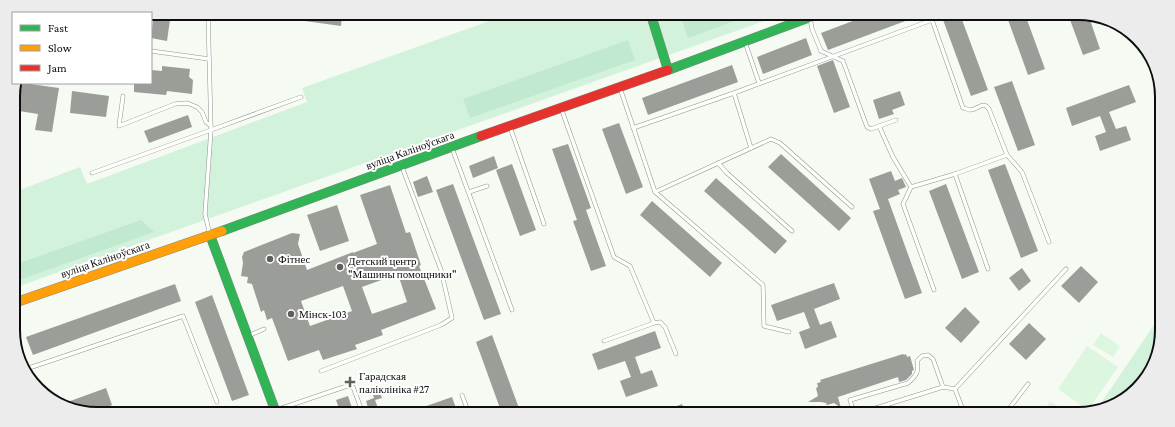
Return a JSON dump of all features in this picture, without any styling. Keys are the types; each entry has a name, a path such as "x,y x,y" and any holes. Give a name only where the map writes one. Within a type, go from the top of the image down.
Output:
{"main road":[{"path":"653,20 668,70"},
{"name":"вуліца Каліноўскага","path":"20,301 210,235 803,20"},
{"path":"210,235 275,407"}],"lane":[{"path":"208,20 211,128 205,214 210,235"},
{"path":"811,20 812,29 821,51 843,61 867,127 871,129 896,120"},
{"path":"634,128 734,93 927,20"},
{"path":"933,20 964,108 969,110 984,105 990,109 1007,155 1022,172 1049,242"},
{"path":"745,42 759,83"},
{"path":"152,51 209,59"},
{"path":"620,87 655,192 763,286 764,326 789,332"},
{"path":"734,93 751,148"},
{"path":"123,96 120,126 175,104 188,103 197,107 202,112 206,122 211,128"},
{"path":"92,173 211,128 301,97"},
{"path":"561,107 614,257 630,266 654,323"},
{"path":"510,126 544,224"},
{"path":"879,126 893,157 911,187"},
{"path":"655,192 771,139 780,143 852,207"},
{"path":"452,147 512,310"},
{"path":"934,290 903,204 911,187 955,174 1007,155"},
{"path":"718,163 727,173 792,231"},
{"path":"321,371 441,325 452,318 441,270 402,165"},
{"path":"955,174 988,269"},
{"path":"468,192 487,186"},
{"path":"955,389 1066,269"},
{"path":"30,367 183,316 217,402"},
{"path":"604,341 660,322 665,327 676,354"},
{"path":"247,336 264,329"},
{"path":"852,407 850,400 908,383 915,377 919,370 917,361 922,356 928,355 933,359 943,387"},
{"path":"1010,407 1028,384"},
{"path":"285,407 347,386 353,387 360,407"},
{"path":"879,407 943,387 955,389"},
{"path":"955,389 962,407"},
{"path":"462,395 466,407"}],"green space":[{"path":"492,20 767,20 20,286 20,190 80,167 87,184 307,102 302,88"},
{"path":"682,20 738,20 688,38"},
{"path":"628,40 635,60 470,118 463,99"},
{"path":"141,220 154,232 20,280 20,263"},
{"path":"1155,323 1151,354 1139,377 1125,391 1116,397 1101,403"},
{"path":"1101,333 1120,346 1113,357 1093,345"},
{"path":"1087,346 1118,367 1091,406 1084,407 1058,389"},
{"path":"1050,401 1059,407 1046,407"}],"building":[{"path":"153,20 170,20 167,41 152,38"},
{"path":"298,20 342,20 341,26"},
{"path":"855,20 908,20 828,50 821,33"},
{"path":"943,20 962,20 988,90 971,96"},
{"path":"1008,20 1027,20 1045,69 1028,75"},
{"path":"1070,20 1090,21 1100,49 1083,55"},
{"path":"806,38 812,55 763,74 757,57"},
{"path":"833,60 850,107 834,113 817,66"},
{"path":"732,65 738,82 648,115 642,98"},
{"path":"162,66 190,69 189,77 193,80 192,94 167,91 166,95 134,92 134,84 152,84 152,70 162,71"},
{"path":"1012,81 1035,145 1018,151 994,87"},
{"path":"21,84 59,88 52,132 35,130 38,114 20,111"},
{"path":"1129,85 1136,102 1109,112 1116,129 1126,126 1131,140 1100,151 1095,136 1106,132 1100,116 1072,126 1066,108"},
{"path":"72,91 109,96 106,117 70,113"},
{"path":"900,91 905,105 892,110 894,114 879,119 873,100"},
{"path":"188,115 192,127 149,143 144,131"},
{"path":"619,123 643,187 626,194 602,129"},
{"path":"568,144 591,208 586,210 606,266 591,271 573,221 577,220 552,149"},
{"path":"781,154 851,218 839,231 768,167"},
{"path":"494,156 498,168 473,178 469,166"},
{"path":"512,164 536,230 520,236 496,170"},
{"path":"1005,164 1038,251 1021,258 988,170"},
{"path":"891,171 895,181 902,178 906,187 898,190 900,194 888,199 922,293 905,299 873,211 880,209 869,179"},
{"path":"427,176 433,192 418,197 413,182"},
{"path":"716,178 787,241 775,254 704,191"},
{"path":"453,184 501,314 484,320 436,190"},
{"path":"946,184 979,272 962,279 929,191"},
{"path":"390,185 406,233 410,232 421,265 419,266 436,309 381,330 383,335 355,345 357,349 323,360 319,350 288,361 272,318 267,320 264,310 261,312 252,284 247,283 248,277 241,276 243,263 242,257 244,252 292,233 300,234 298,244 307,270 377,244 360,195","holes":["398,274 407,302 372,314 362,287","343,286 352,311 310,326 301,301"]},
{"path":"652,201 722,263 710,277 640,215"},
{"path":"337,205 349,241 320,251 307,215"},
{"path":"1081,266 1098,282 1079,303 1061,286"},
{"path":"1022,268 1031,281 1019,291 1009,278"},
{"path":"834,283 840,299 814,309 820,325 831,321 837,337 805,349 799,332 810,328 804,312 777,321 771,305"},
{"path":"175,284 181,301 33,355 26,337"},
{"path":"212,295 249,395 232,401 195,302"},
{"path":"965,307 980,322 961,343 945,328"},
{"path":"1029,323 1046,339 1026,360 1009,344"},
{"path":"655,331 661,348 635,357 641,374 652,370 658,386 626,397 620,381 631,377 625,361 598,370 592,354"},
{"path":"492,335 519,407 500,407 476,342"},
{"path":"903,354 906,354 907,357 910,356 914,370 906,380 899,382 898,377 838,397 841,407 834,403 827,405 826,403 821,402 808,402 818,396 816,388 818,387 817,383 821,382 820,380"},
{"path":"378,387 382,398 375,400 378,407 368,407 366,401 374,398 371,389"},
{"path":"106,388 112,405 107,407 82,406 69,401"},
{"name":"Гарадская паліклініка #27","path":"348,396 352,407 339,407 336,400"},
{"path":"452,397 456,407 424,407"},
{"path":"682,404 683,407 674,407"}],"traffic: fast":[{"path":"653,20 668,70"},
{"path":"668,70 802,20"},
{"path":"222,231 481,136"},
{"path":"210,235 274,407"}],"traffic: slow":[{"path":"20,301 222,231"}],"traffic: jam":[{"path":"481,136 668,70"}],"place":[{"name":"Фітнес","path":"270,259"},
{"name":"Детский центр \"Машины помощники\"","path":"340,267"},
{"name":"Мінск-103","path":"291,314"},
{"name":"Гарадская паліклініка #27","path":"350,382"}]}
